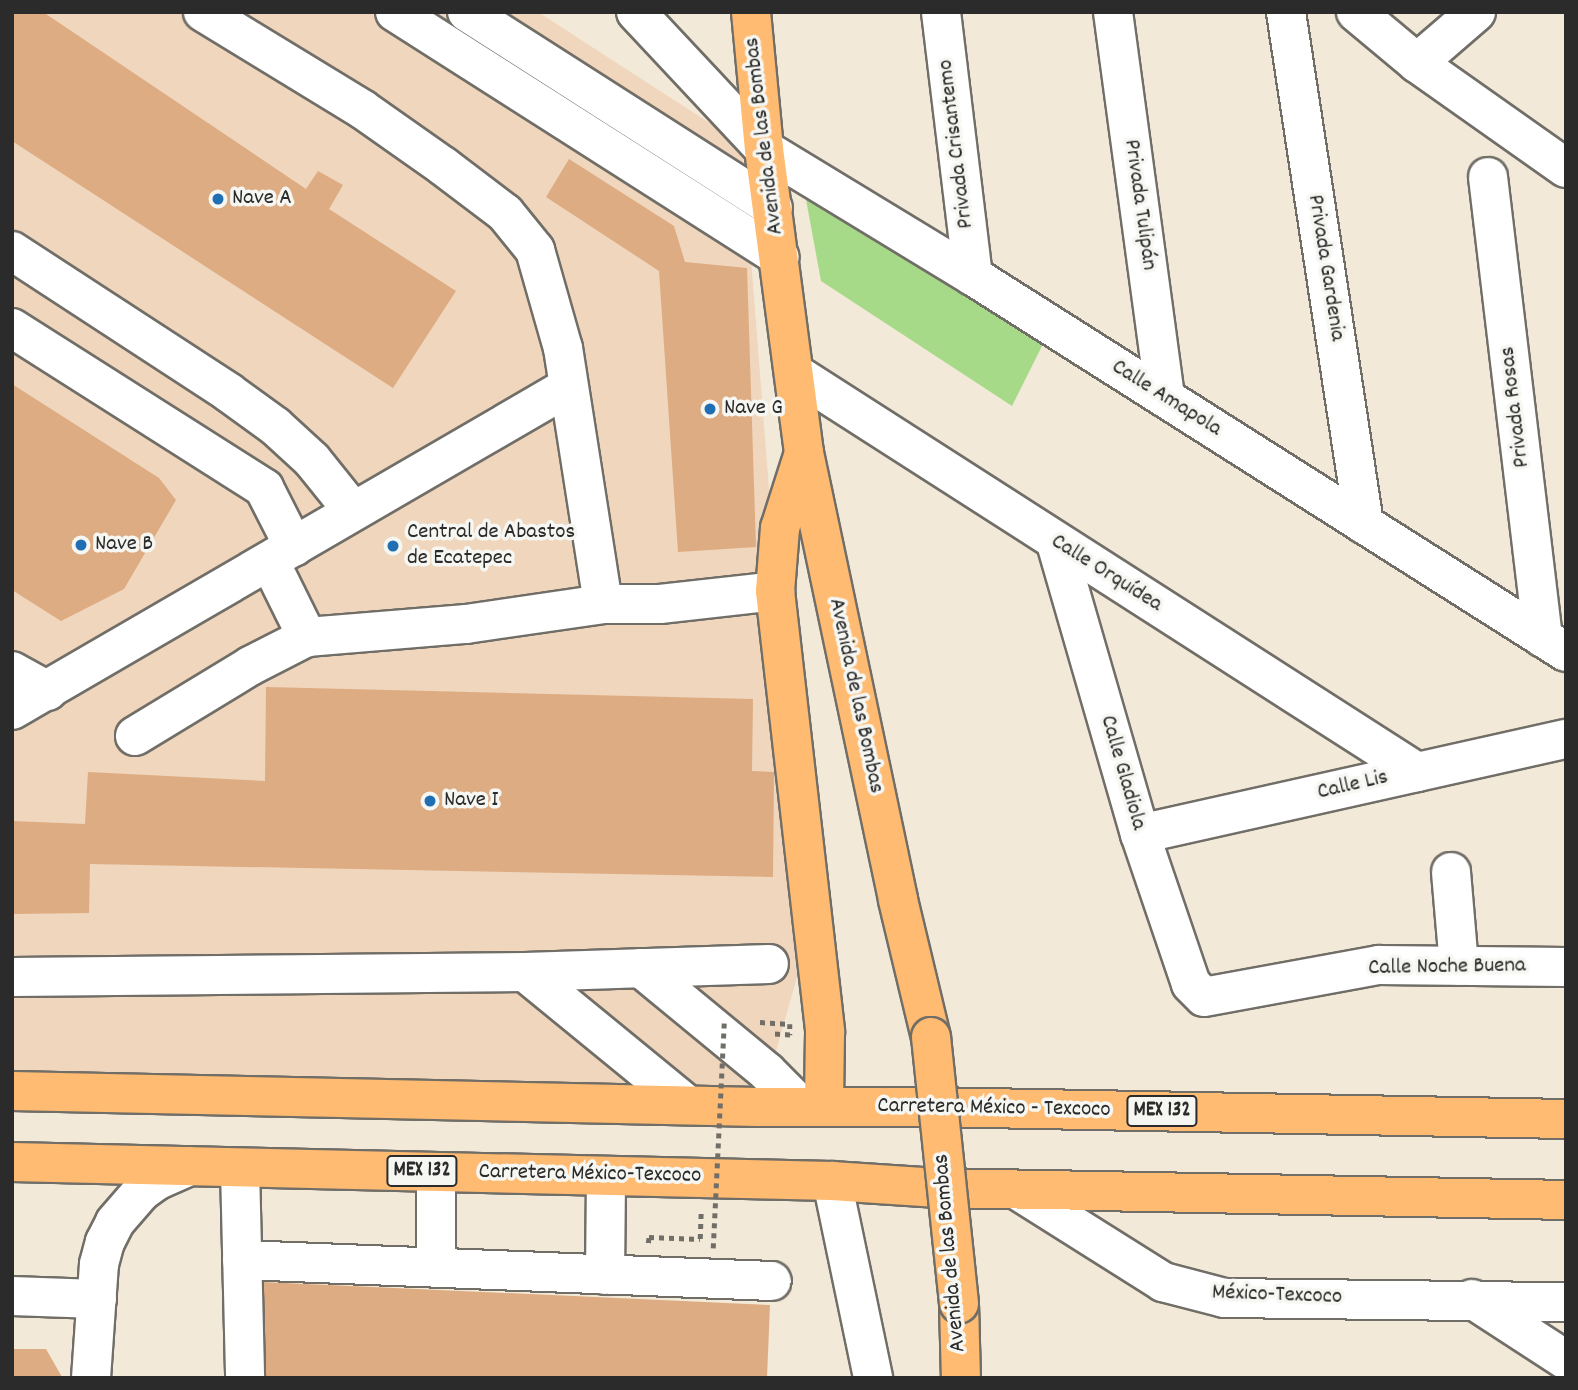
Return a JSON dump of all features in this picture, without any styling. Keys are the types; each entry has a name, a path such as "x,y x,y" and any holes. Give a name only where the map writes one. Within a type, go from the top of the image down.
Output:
{"main road":[{"name":"Avenida de las Bombas","path":"751,12 764,149 796,374 804,453 898,900 930,1037 959,1304 961,1378"},
{"path":"789,1107 825,1032 775,591 780,528 804,453"},
{"name":"MEX 132","path":"12,1091 789,1107"},
{"name":"Carretera México - Texcoco","path":"789,1107 1566,1119"},
{"name":"Carretera México-Texcoco","path":"12,1163 832,1181"},
{"name":"MEX 132","path":"832,1181 1017,1190 1566,1200"}],"street":[{"path":"203,12 362,109 505,213 536,250 560,336 603,604"},
{"path":"395,12 780,257"},
{"path":"467,12 773,208"},
{"name":"Calle Amapola","path":"636,12 764,149 973,276 1555,645"},
{"name":"Privada Crisantemo","path":"941,12 973,276"},
{"name":"Privada Tulipán","path":"1113,12 1165,398"},
{"name":"Privada Gardenia","path":"1286,12 1364,524"},
{"path":"1356,12 1417,63 1560,155"},
{"path":"1417,63 1476,12"},
{"name":"Privada Rosas","path":"1488,177 1555,645"},
{"path":"12,251 228,392 275,426 312,460 353,511"},
{"path":"12,328 264,488 307,637"},
{"name":"Calle Orquídea","path":"796,374 1417,772"},
{"path":"12,710 568,387"},
{"name":"Calle Gladiola","path":"1056,543 1140,834 1191,984 1204,997"},
{"path":"135,736 250,666 307,637 466,624 603,604 660,604 775,591"},
{"path":"12,671 48,691"},
{"name":"Calle Lis","path":"1140,834 1566,739"},
{"path":"1451,872 1459,966"},
{"path":"12,977 525,972 769,964"},
{"name":"Calle Noche Buena","path":"1204,997 1379,965 1566,967"},
{"path":"628,968 767,1072 789,1107"},
{"path":"525,972 685,1103"},
{"path":"91,1378 99,1264 115,1222 141,1192 156,1181 189,1166"},
{"path":"240,1168 245,1378"},
{"path":"436,1172 436,1268"},
{"path":"605,1275 606,1176"},
{"path":"832,1181 873,1378"},
{"name":"México-Texcoco","path":"1017,1190 1163,1282 1224,1298 1566,1302"},
{"path":"242,1260 772,1281"},
{"path":"12,1296 97,1299"},
{"path":"1472,1299 1566,1360"}],"path":[{"path":"713,1248 724,1020"}],"shaded area":[{"name":"Central de Abastos de Ecatepec","path":"12,12 538,12 742,144 805,949 761,1104 12,1090"}],"green space":[{"path":"803,183 1048,334 1012,406 821,281"}],"building":[{"name":"Nave A","path":"12,12 43,12 306,189 318,171 343,185 329,209 456,291 393,388 12,141"},
{"name":"Nave G","path":"569,159 674,226 685,262 747,268 756,547 678,552 659,271 546,197"},
{"name":"Nave B","path":"12,384 159,478 176,500 124,589 61,621 12,590"},
{"name":"Nave I","path":"266,687 753,699 752,771 774,772 773,877 90,864 89,913 12,914 12,821 85,824 88,772 265,781"},
{"path":"263,1282 770,1305 767,1378 259,1378"},
{"path":"12,1349 46,1349 62,1377 12,1377"}],"place":[{"name":"Nave A","path":"218,199"},
{"name":"Nave G","path":"710,409"},
{"name":"Nave B","path":"81,545"},
{"name":"Central de Abastos de Ecatepec","path":"393,546"},
{"name":"Nave I","path":"430,801"}]}
